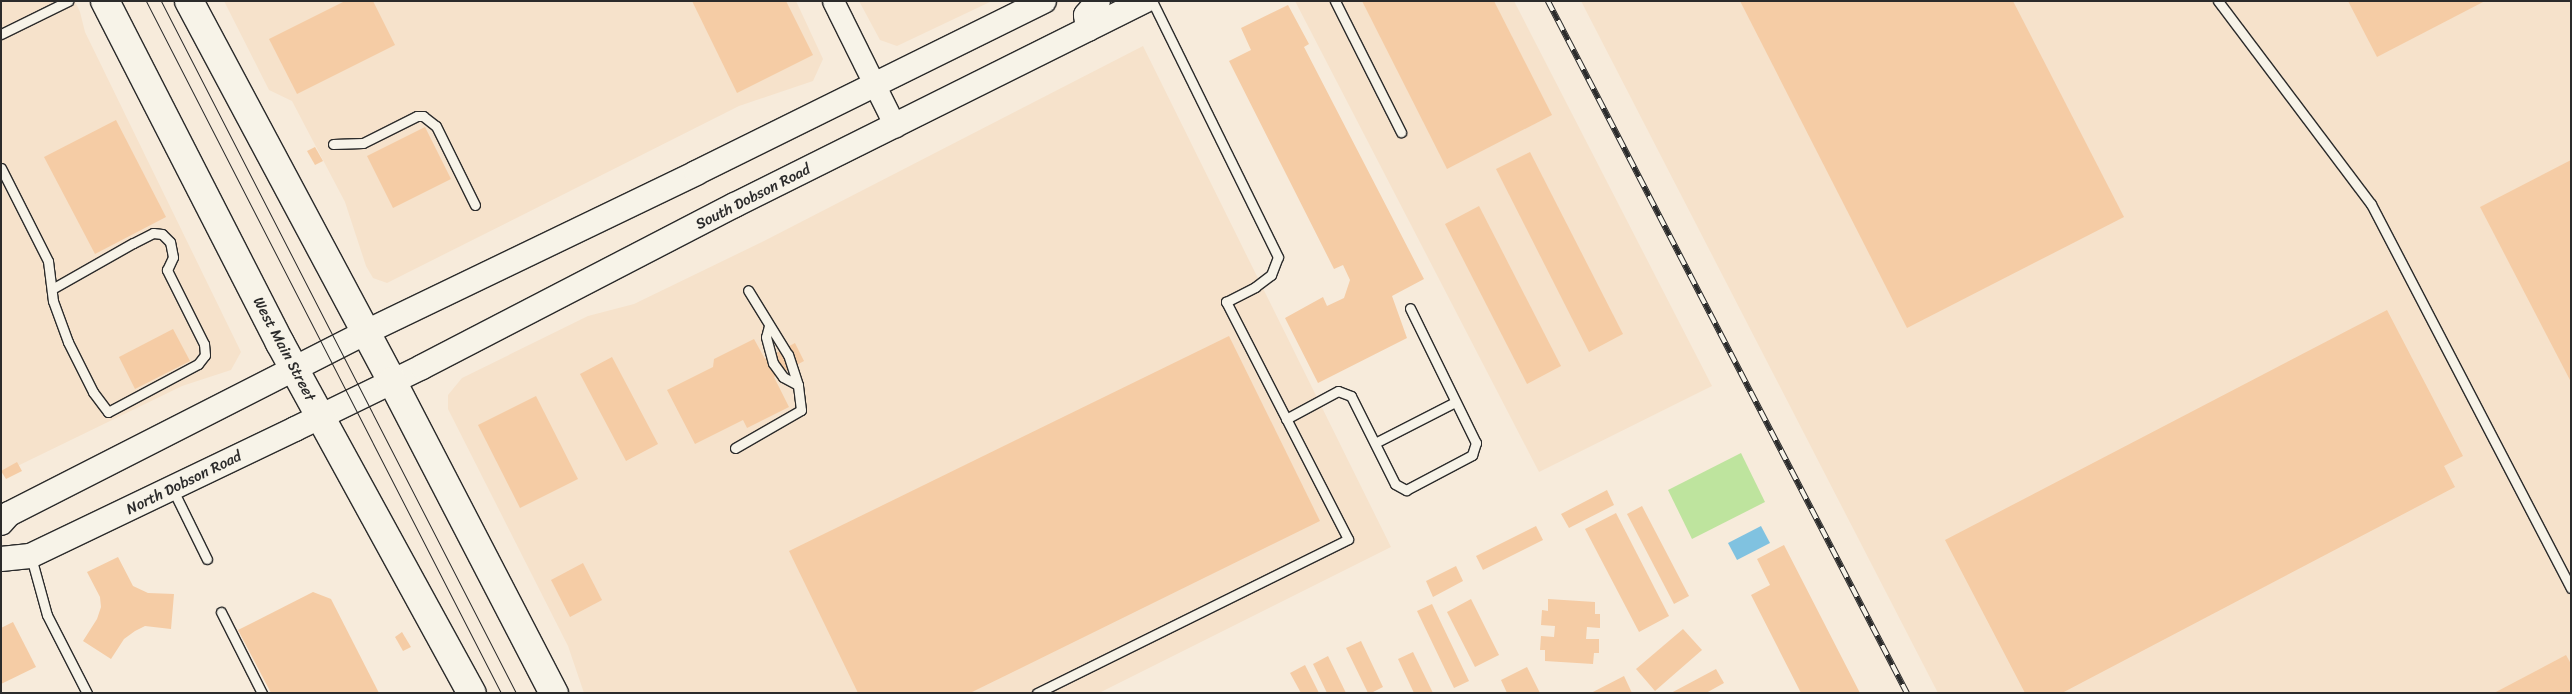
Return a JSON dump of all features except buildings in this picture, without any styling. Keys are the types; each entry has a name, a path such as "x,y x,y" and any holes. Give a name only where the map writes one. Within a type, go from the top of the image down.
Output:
{"main road":[{"name":"West Main Street","path":"105,1 294,368 472,693"},
{"path":"189,1 392,381 554,693"},
{"path":"1,523 9,514 294,368 875,86 1044,1"},
{"path":"1088,29 1086,16 1098,1"},
{"name":"South Dobson Road","path":"363,396 1145,1"},
{"name":"North Dobson Road","path":"1,560 30,556 363,396"}],"street":[{"path":"833,1 895,126"}],"lane":[{"path":"1,34 68,1"},
{"path":"1037,693 1348,539 1226,302 1255,287 1271,275 1278,257 1152,1"},
{"path":"1335,1 1401,132"},
{"path":"2218,1 2371,204 2571,588"},
{"path":"333,144 363,143 417,116 423,116 436,126 475,205"},
{"path":"1,168 48,261 53,301 68,342 93,392 108,412 198,364 205,355 204,344 167,270 173,257 170,242 162,234 153,233 52,289"},
{"path":"735,448 802,410 798,385 788,355 748,290"},
{"path":"1286,419 1338,391 1351,396 1396,484 1406,490 1472,455 1476,443 1410,308"},
{"path":"769,326 766,337 773,363 783,377 798,385"},
{"path":"1375,442 1455,402"},
{"path":"172,488 207,559"},
{"path":"30,556 47,615 87,693"},
{"path":"221,612 262,693"}],"shaded area":[{"path":"1,1 75,1 85,32 241,352 231,370 182,386 1,474"},
{"path":"224,1 796,1 823,59 813,81 739,106 387,283 373,278 366,266 345,202 292,101 269,90"},
{"path":"859,1 992,1 897,46 880,40"},
{"path":"1295,1 1514,1 1712,386 1539,472"},
{"path":"1581,1 2571,1 2571,693 1938,693"},
{"path":"1143,46 1391,547 1099,693 584,693 568,646 448,409 448,395 462,378 588,316 634,304 764,241"}],"green space":[{"path":"1741,453 1765,502 1692,539 1668,490"}],"water":[{"path":"1761,526 1770,543 1737,560 1728,543"}],"tram line":[{"path":"146,1 501,693"},
{"path":"161,1 516,693"}],"railway":[{"path":"1548,1 1907,693"}]}
